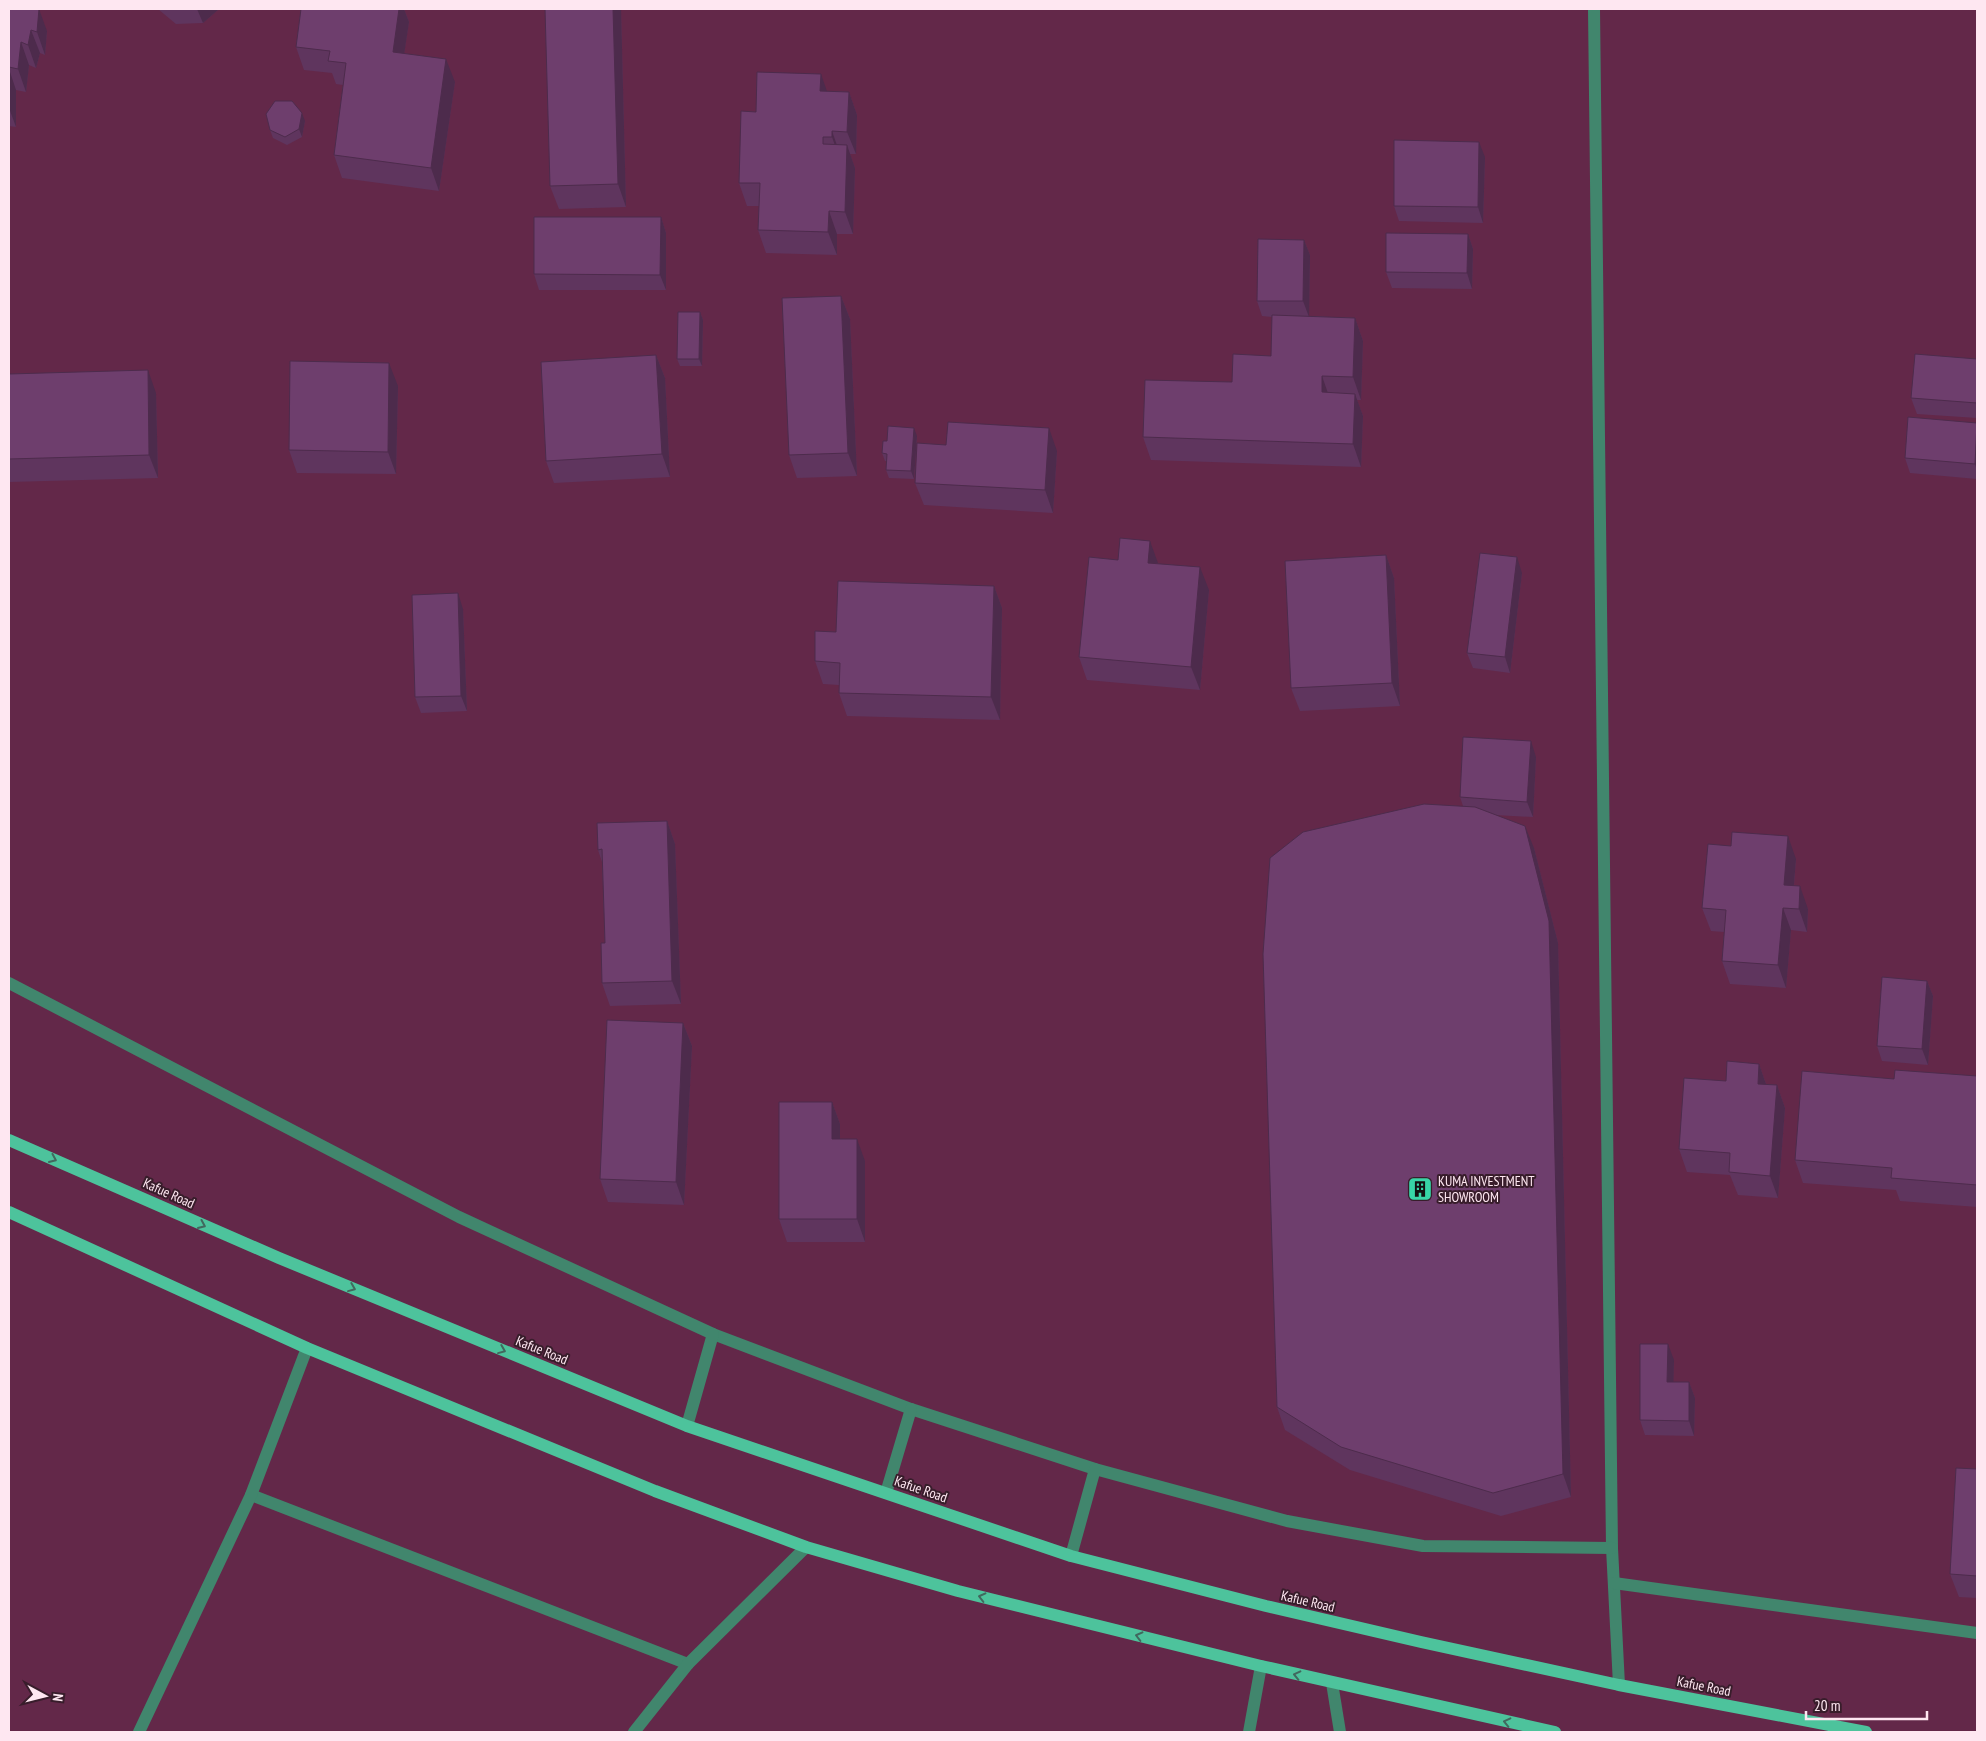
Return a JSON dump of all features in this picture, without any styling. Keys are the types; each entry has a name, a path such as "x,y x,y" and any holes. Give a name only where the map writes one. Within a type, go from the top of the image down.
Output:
{"main road":[{"name":"Kafue Road","path":"9,1140 279,1258 687,1426 1071,1556 1266,1606 1619,1685 1866,1732"},
{"path":"9,1212 307,1348 654,1491 806,1547 958,1591 1261,1666 1555,1732"}],"street":[{"path":"1594,9 1612,1548 1619,1685"},
{"path":"9,983 459,1217 713,1334 911,1409 1095,1469 1287,1521 1423,1546 1612,1548"},
{"path":"687,1426 713,1334"},
{"path":"138,1732 251,1495 307,1348"},
{"path":"886,1493 911,1409"},
{"path":"1071,1556 1095,1469"},
{"path":"251,1495 688,1664"},
{"path":"634,1732 688,1664 806,1547"},
{"path":"1614,1583 1977,1633"},
{"path":"1249,1732 1261,1666"},
{"path":"1332,1683 1340,1732"}],"building":[{"path":"9,9 39,9 37,32 31,30 28,45 21,42 18,69 9,67"},
{"path":"301,9 399,9 393,52 446,59 431,168 334,155 346,63 328,61 330,51 296,47"},
{"path":"545,9 613,9 618,184 550,186"},
{"path":"757,72 821,74 820,91 849,92 847,132 832,131 832,137 823,137 823,144 847,145 845,212 829,211 828,232 758,230 760,183 739,183 741,111 756,112"},
{"path":"275,101 292,101 302,113 299,129 285,137 270,130 266,114"},
{"path":"1394,140 1479,142 1478,207 1394,206"},
{"path":"534,217 661,217 660,275 534,274"},
{"path":"1386,233 1468,234 1467,273 1386,272"},
{"path":"1258,239 1304,240 1303,301 1257,301"},
{"path":"841,296 848,453 789,455 782,298"},
{"path":"678,312 700,312 699,359 677,359"},
{"path":"1272,315 1355,318 1353,377 1322,376 1322,392 1355,394 1353,444 1143,437 1145,380 1232,382 1233,354 1271,356"},
{"path":"1915,354 1977,359 1977,403 1911,398"},
{"path":"656,355 662,454 546,461 541,362"},
{"path":"290,361 389,363 388,452 289,450"},
{"path":"148,370 149,455 9,459 9,374"},
{"path":"1908,417 1977,423 1975,464 1905,458"},
{"path":"948,422 1049,428 1045,490 915,483 917,443 946,445"},
{"path":"888,426 914,428 911,471 886,470 887,454 882,453 883,441 887,441"},
{"path":"1120,538 1150,541 1148,563 1200,567 1191,667 1079,657 1089,557 1118,560"},
{"path":"1480,553 1517,557 1505,657 1467,653"},
{"path":"1386,555 1392,683 1291,688 1285,561"},
{"path":"838,581 994,586 991,697 839,693 840,663 815,661 815,631 836,632"},
{"path":"458,593 461,696 415,697 412,595"},
{"path":"1463,737 1531,741 1527,802 1460,797"},
{"name":"KUMA INVESTMENT SHOWROOM","path":"1424,804 1475,807 1525,826 1549,921 1563,1474 1493,1493 1341,1447 1277,1407 1263,954 1270,858 1303,832"},
{"path":"667,821 672,981 602,983 601,943 605,943 602,849 598,850 597,823"},
{"path":"1732,832 1788,836 1784,885 1800,886 1799,909 1783,908 1778,965 1722,961 1726,910 1702,908 1708,844 1731,846"},
{"path":"1882,977 1927,981 1922,1049 1877,1046"},
{"path":"607,1020 683,1023 676,1182 600,1179"},
{"path":"1727,1061 1759,1064 1758,1084 1777,1085 1770,1176 1729,1172 1730,1153 1679,1149 1684,1078 1726,1081"},
{"path":"1895,1070 1977,1076 1977,1185 1891,1178 1892,1168 1795,1160 1802,1071 1894,1079"},
{"path":"779,1102 832,1102 832,1139 857,1139 857,1219 779,1219"},
{"path":"1640,1344 1668,1344 1667,1382 1689,1382 1689,1421 1640,1420"},
{"path":"1956,1468 1977,1469 1977,1576 1950,1574"}],"place":[{"name":"KUMA INVESTMENT SHOWROOM","path":"1420,1189"}]}
